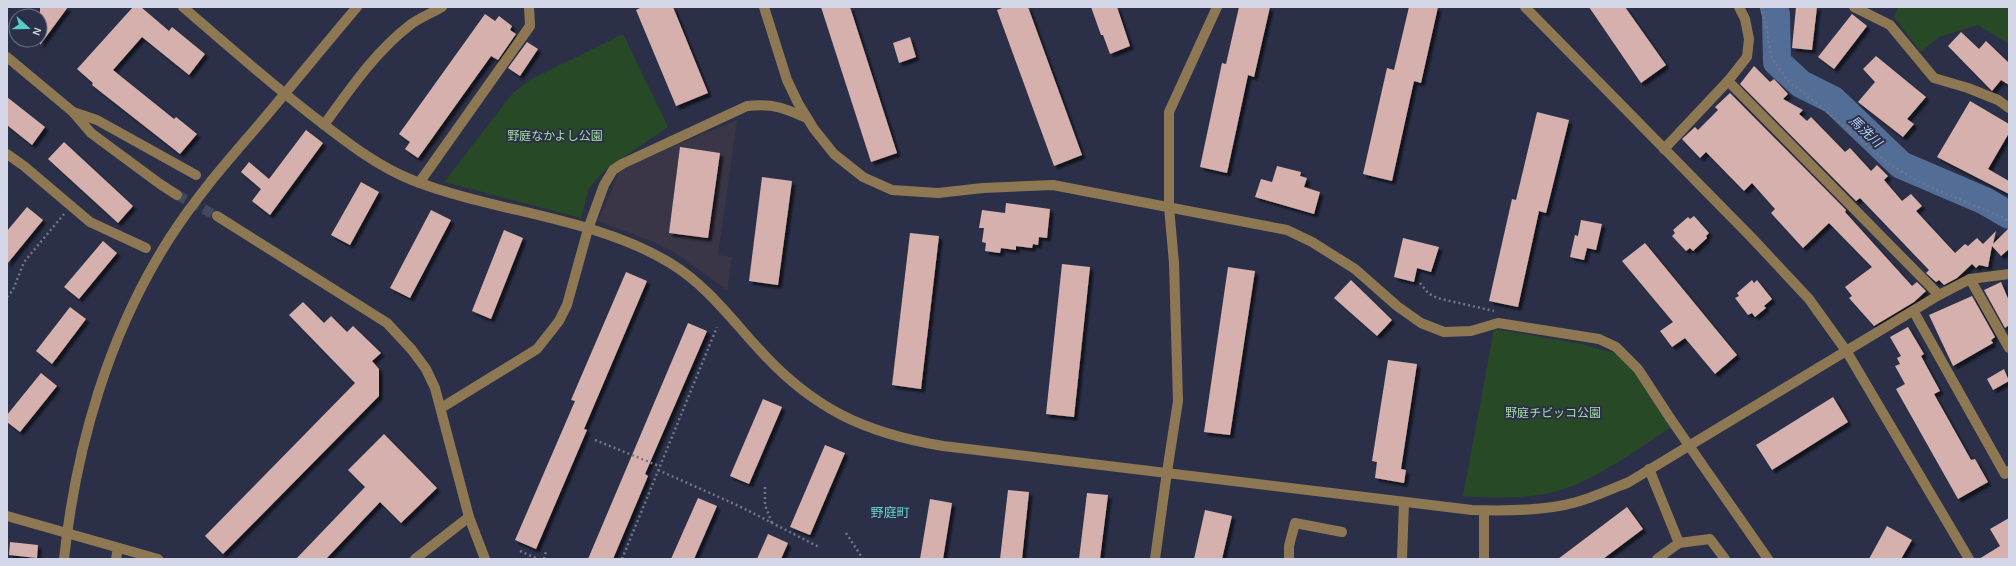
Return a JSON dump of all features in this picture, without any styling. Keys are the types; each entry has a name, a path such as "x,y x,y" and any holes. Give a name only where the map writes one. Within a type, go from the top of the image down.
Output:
{"street":[{"path":"183,7 284,94 372,160 392,172 444,191 588,229 646,250 684,272 710,294 759,350 796,386 829,408 874,430 910,441 943,446 1484,511 1514,512 1560,506 1590,498 1629,482 1914,312 1939,295 1970,279 2009,274"},
{"path":"64,559 80,461 101,383 119,335 141,286 171,236 210,182 357,7"},
{"path":"324,125 359,77 383,48 411,24 442,7"},
{"path":"419,183 530,26 529,7"},
{"path":"764,7 787,80 807,118 834,154 863,177 892,190 938,194 983,188 1053,185 1287,230 1312,242 1355,269 1397,306 1421,323 1444,332 1471,331 1498,323 1598,339 1616,347 1629,358 1638,369 1670,418 1768,559"},
{"path":"1155,559 1178,401 1174,263 1168,207 1169,112 1217,7"},
{"path":"1524,7 1752,238 1809,299 1847,352 1969,559"},
{"path":"1664,149 1728,81 1747,57 1749,39 1745,19 1739,7"},
{"path":"1854,7 1890,25 1934,78 1968,88 1998,100 2009,108"},
{"path":"7,57 73,112 91,133 177,195"},
{"path":"1728,81 1939,295"},
{"path":"441,408 537,349 559,321 568,305 588,229 604,185 613,170 622,164 747,106 766,104 784,108 807,118"},
{"path":"73,112 97,120 196,175"},
{"path":"7,154 24,166 90,222 146,248"},
{"path":"217,216 387,323 412,350 426,369 441,408 469,517 485,559"},
{"path":"1970,279 2009,348"},
{"path":"1914,312 2005,474 2009,471"},
{"path":"1649,469 1679,542"},
{"path":"1402,559 1404,502"},
{"path":"1484,511 1484,559"},
{"path":"7,516 158,559"},
{"path":"415,559 469,517"},
{"path":"1289,559 1289,546 1295,524 1342,532"},
{"path":"1657,559 1679,542 1710,539 1725,559"},
{"path":"116,559 118,548"}],"path":[{"path":"1761,7 1767,29 1771,56 1787,80 1814,100 1889,164 1921,183 2004,218 2009,223"},
{"path":"7,297 13,290 24,262 71,206"},
{"path":"1420,283 1428,293 1437,298 1496,311"},
{"path":"622,559 717,327"},
{"path":"595,440 659,468 819,547"},
{"path":"765,487 765,505 772,523"},
{"path":"846,533 862,559"},
{"path":"520,551 538,559"},
{"path":"544,559 546,551"}],"shaded area":[{"path":"737,120 718,255 732,257 727,290 677,254 657,243 598,221 620,171 628,165"}],"green space":[{"path":"1898,7 2009,7 2009,44 1978,25 1939,37 1921,52 1894,17"},
{"name":"野庭なかよし公園","path":"623,34 668,127 605,170 589,188 581,218 444,182 513,93 530,80"},
{"name":"野庭チビッコ公園","path":"1494,329 1582,344 1617,354 1630,366 1670,428 1612,466 1580,483 1565,489 1538,495 1517,497 1495,498 1463,496"}],"building":[{"path":"68,7 48,34 48,8 40,8"},
{"path":"133,7 141,7 169,31 172,27 205,54 189,75 142,37 113,70 174,119 176,117 197,134 180,154 92,85 93,83 77,69"},
{"path":"642,7 673,7 708,93 676,106 636,10"},
{"path":"821,7 850,7 897,153 871,162"},
{"path":"1005,7 1028,7 1082,155 1054,166 997,10"},
{"path":"1091,7 1117,7 1130,46 1110,54 1103,35 1101,35"},
{"path":"1239,7 1270,7 1254,77 1248,75 1227,173 1200,167 1222,63 1226,64"},
{"path":"1409,7 1438,7 1421,83 1414,81 1392,181 1363,174 1387,68 1394,70"},
{"path":"1589,7 1625,7 1666,65 1641,83"},
{"path":"1796,7 1817,7 1812,50 1792,48"},
{"path":"485,14 495,21 499,16 512,26 510,30 516,34 498,60 491,56 418,158 405,149 410,142 399,134"},
{"path":"1852,14 1867,26 1834,69 1818,57"},
{"path":"1961,32 1979,49 1986,41 2009,63 2009,85 2001,80 1992,91 1948,46"},
{"path":"910,37 916,57 899,63 893,43"},
{"path":"527,42 538,49 520,76 508,68"},
{"path":"1876,56 1926,97 1907,119 1914,124 1903,137 1858,102 1875,82 1863,69"},
{"path":"1754,66 1770,82 1774,79 1788,94 1783,99 1803,110 1799,114 1807,121 1811,117 1845,152 1850,148 1871,171 1877,165 1888,176 1884,180 1902,201 1911,194 1922,206 1916,211 1955,253 1965,244 1968,246 1977,238 1983,244 1996,231 1993,244 2009,228 2009,249 2001,256 1992,246 1988,267 1979,265 1976,268 1972,264 1957,278 1944,285 1939,280 1936,282 1926,273 1929,270 1860,198 1856,201 1740,84"},
{"path":"1730,93 1846,210 1845,212 1912,286 1917,282 1926,291 1914,302 1874,326 1849,298 1852,296 1845,287 1872,267 1829,223 1803,248 1771,213 1775,209 1752,183 1744,191 1706,152 1700,158 1682,139 1695,127 1698,130 1718,110 1715,107"},
{"path":"7,97 45,127 32,145 7,125"},
{"path":"1970,101 2009,124 2009,133 1988,169 2009,181 2009,194 1937,157"},
{"path":"1537,112 1569,120 1546,213 1539,211 1518,307 1489,301 1512,199 1516,200"},
{"path":"306,130 323,143 270,215 252,201 261,189 241,172 249,162 269,179"},
{"path":"64,142 133,206 118,223 48,159"},
{"path":"680,147 720,153 708,238 669,233"},
{"path":"1277,166 1301,172 1300,176 1307,178 1304,187 1320,192 1314,214 1255,197 1261,179 1272,182"},
{"path":"762,177 792,181 778,285 749,281"},
{"path":"361,182 379,192 350,245 331,235"},
{"path":"1006,203 1050,209 1047,238 1039,237 1038,245 1033,244 1032,248 1016,246 1016,250 1001,248 1000,253 985,251 986,243 982,242 984,228 979,228 982,210 1005,213"},
{"path":"27,207 43,220 7,264 7,231"},
{"path":"431,210 451,220 410,298 390,288"},
{"path":"1694,216 1709,233 1706,236 1707,238 1693,251 1690,248 1686,251 1672,236 1675,233 1673,230 1688,217 1690,219"},
{"path":"1581,220 1602,224 1596,250 1587,248 1584,260 1570,257 1575,235 1578,236"},
{"path":"504,230 523,238 491,319 472,311"},
{"path":"910,233 939,236 921,389 892,385"},
{"path":"1403,238 1439,247 1431,272 1417,268 1414,282 1394,277"},
{"path":"103,241 117,253 79,299 64,287"},
{"path":"1645,243 1737,355 1715,374 1685,338 1672,347 1660,331 1673,322 1622,261"},
{"path":"1062,264 1090,267 1074,417 1046,414"},
{"path":"1228,267 1255,271 1230,435 1204,432"},
{"path":"626,272 647,281 584,429 587,430 536,549 515,540 575,401 571,400"},
{"path":"1351,280 1392,320 1377,336 1334,298"},
{"path":"1752,280 1754,283 1757,280 1772,299 1764,306 1766,308 1755,317 1752,313 1748,315 1735,298 1739,296 1737,293"},
{"path":"2001,282 2009,301 2009,325 2005,328 1984,290"},
{"path":"1972,296 1995,337 1991,340 1993,343 1953,366 1929,315"},
{"path":"303,302 324,323 331,316 347,332 353,326 381,353 372,361 379,369 379,396 223,554 205,536 355,383 289,315"},
{"path":"70,307 86,319 52,364 36,351"},
{"path":"688,323 707,331 645,474 648,476 613,559 588,559"},
{"path":"1908,327 1924,354 1921,356 1940,391 1934,394 1971,460 1975,459 1988,482 1958,499 1896,389 1905,384 1895,366 1900,364 1897,358 1901,356 1890,337"},
{"path":"1388,360 1417,364 1401,469 1406,470 1404,483 1375,478 1377,462 1372,461"},
{"path":"2004,369 2009,381 1993,390 1987,379"},
{"path":"41,373 57,386 20,432 7,422 7,415"},
{"path":"1833,397 1848,422 1772,470 1756,445"},
{"path":"763,399 782,407 749,484 730,476"},
{"path":"384,434 437,488 401,523 380,502 326,559 296,559 365,487 348,470"},
{"path":"825,445 845,453 810,535 790,527"},
{"path":"1008,490 1029,492 1022,559 1000,559"},
{"path":"1087,493 1108,495 1100,559 1079,559"},
{"path":"698,498 717,506 694,559 671,559"},
{"path":"930,499 952,503 943,559 920,559"},
{"path":"1627,507 1643,529 1603,559 1558,559"},
{"path":"1205,510 1232,516 1222,559 1194,559"},
{"path":"2009,518 2009,559 1979,559 2000,546 1990,529"},
{"path":"1887,526 1912,540 1901,559 1869,559"},
{"path":"768,534 788,543 781,559 757,559"},
{"path":"10,542 38,545 37,558 9,555"}],"waterway":[{"name":"馬洗川","path":"1774,7 1776,15 1777,62 1801,84 1833,100 1901,165 1985,201 2009,215"}],"tunnel":[{"path":"177,195 217,216"}],"district":[{"name":"野庭町","path":"890,512"}]}
